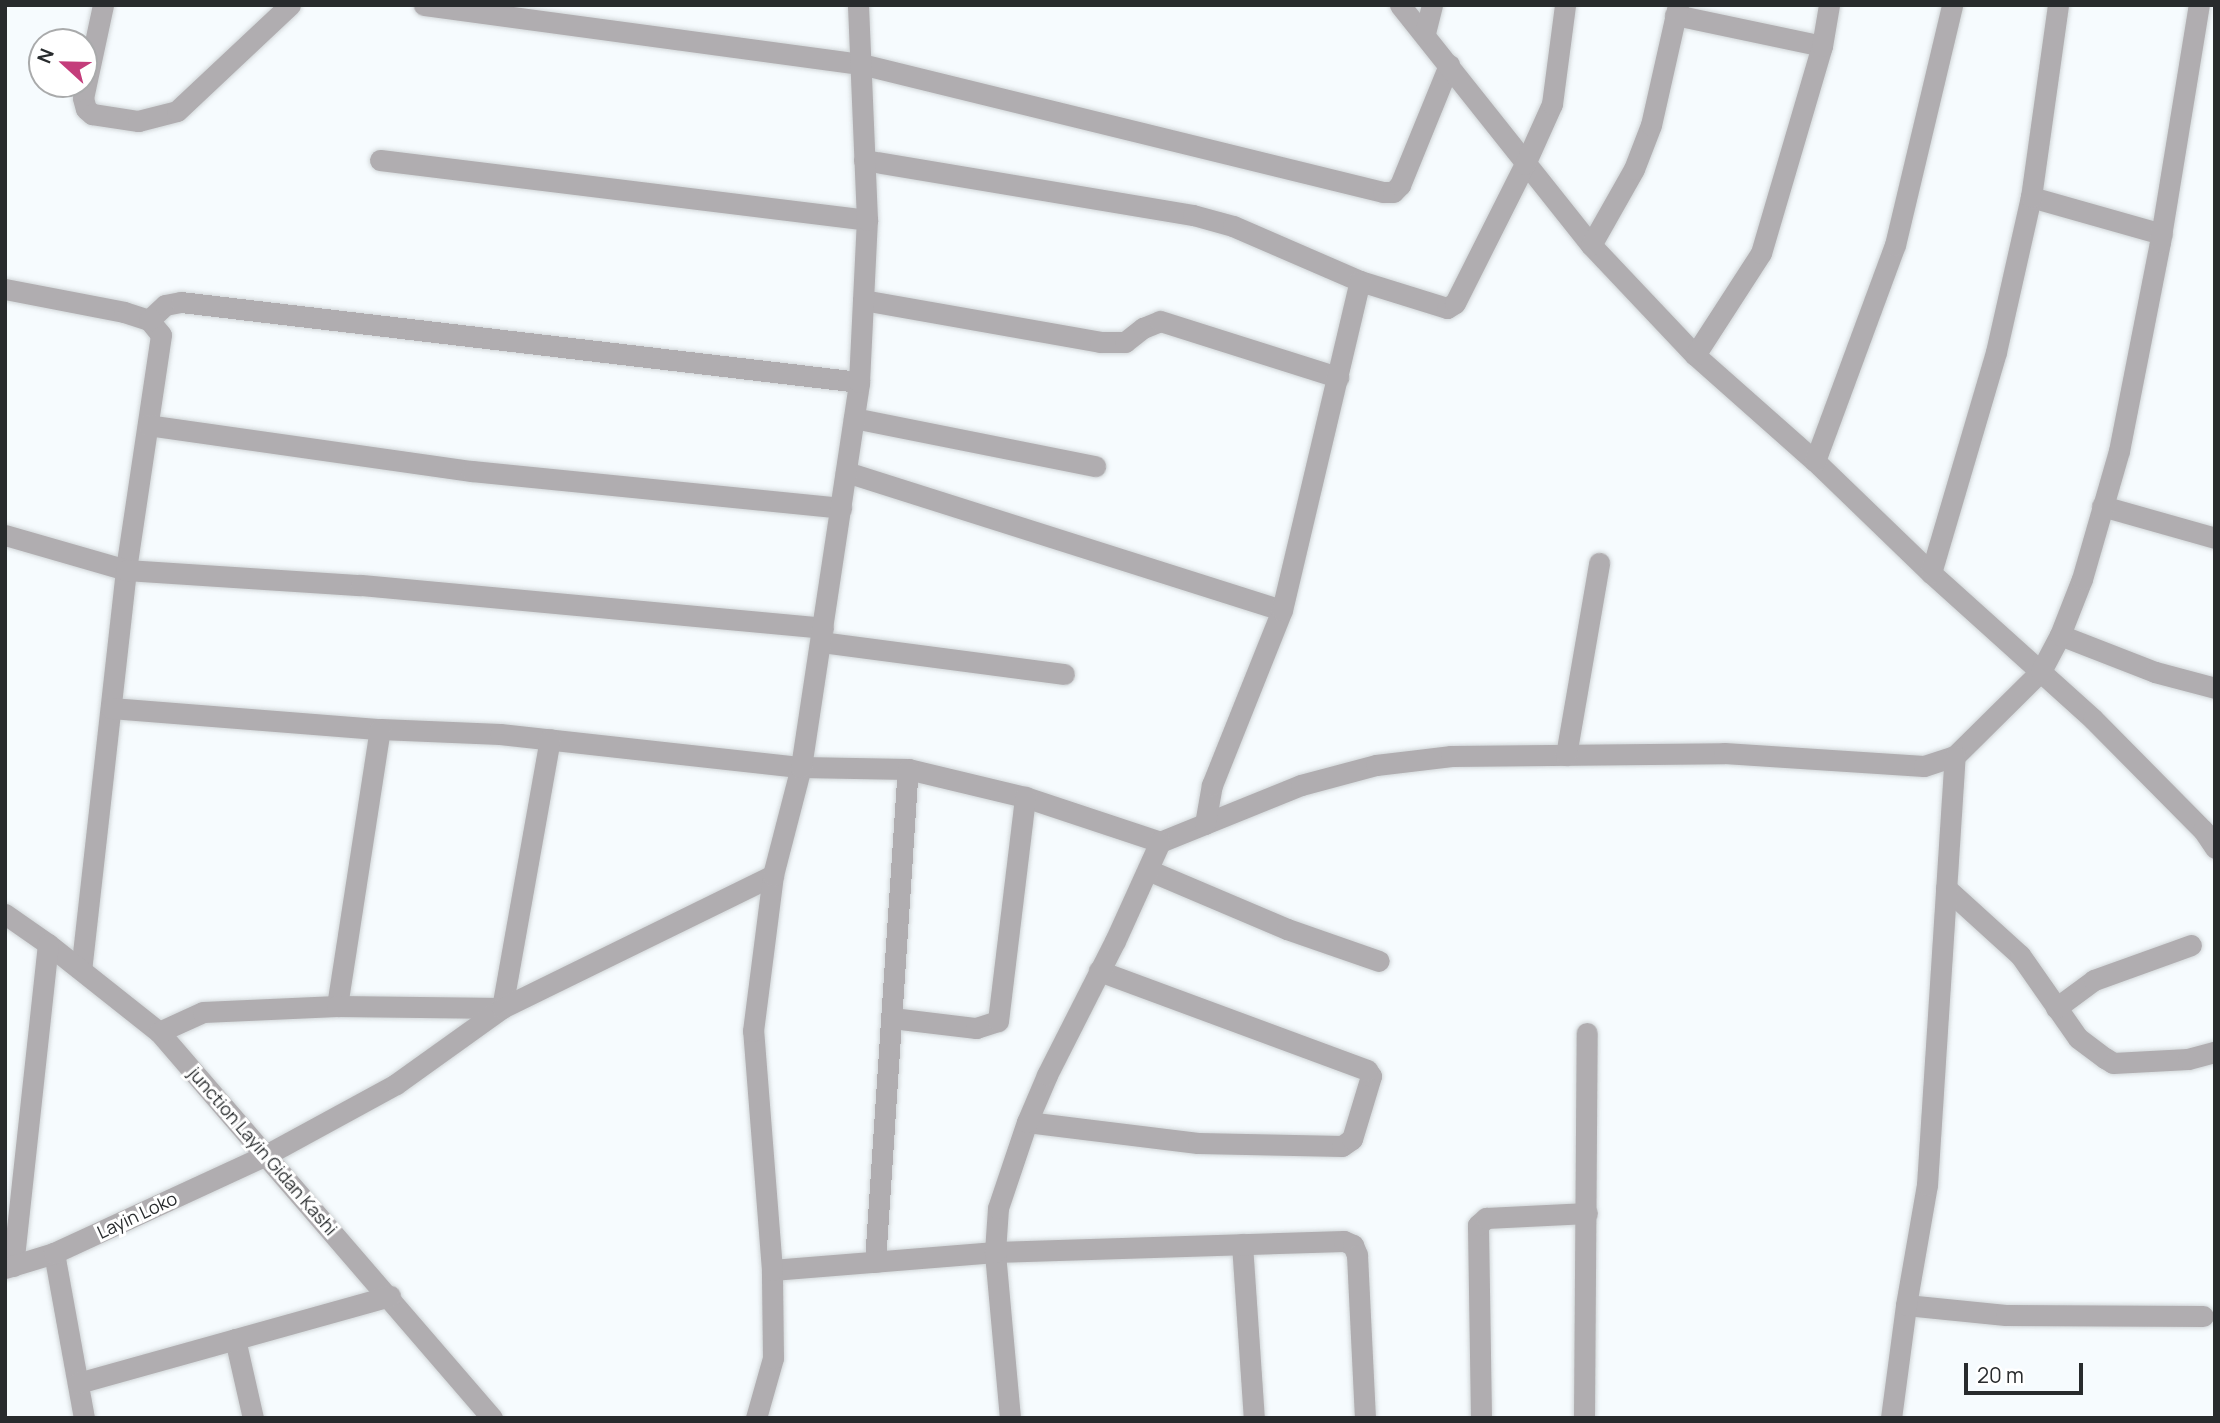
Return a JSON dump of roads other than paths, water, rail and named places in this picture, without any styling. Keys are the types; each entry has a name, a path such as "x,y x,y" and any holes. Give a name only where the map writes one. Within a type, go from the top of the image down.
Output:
{"street":[{"path":"103,5 83,98 86,109 92,114 138,121 177,111 290,5"},
{"path":"424,5 861,64 1392,192 1399,185 1449,65"},
{"path":"756,1418 773,1358 772,1270 753,1031 773,875 802,767 859,382 867,220 858,5"},
{"path":"1400,5 1425,33 1591,245 1695,355 1815,461 1931,573 2041,671 2184,811 2215,848"},
{"path":"1425,33 1432,5"},
{"path":"864,160 1192,215 1233,226 1360,281 1439,308 1447,308 1455,303 1552,104 1565,5"},
{"path":"1695,355 1761,253 1822,46 1829,5"},
{"path":"1815,461 1895,245 1952,5"},
{"path":"1931,573 1996,352 2031,197 2058,5"},
{"path":"111,708 550,739 802,767 908,769 1025,797 1160,842 1301,785 1376,765 1451,756 1724,753 1924,766 1955,756 2041,671 2060,635 2082,579 2119,451 2162,234 2199,5"},
{"path":"1591,245 1634,169 1651,125 1676,10 1822,46"},
{"path":"380,160 867,220"},
{"path":"2031,197 2162,234"},
{"path":"1205,824 1212,785 1282,610 1360,281"},
{"path":"5,289 124,312 149,320 161,335 126,570 81,969"},
{"path":"863,300 1100,342 1125,342 1143,328 1160,321 1338,377"},
{"path":"149,320 165,305 181,302 859,382"},
{"path":"854,418 1095,466"},
{"path":"148,425 472,471 841,508"},
{"path":"846,472 1282,610"},
{"path":"2102,506 2215,538"},
{"path":"5,535 126,570 361,585 822,635 1064,674"},
{"path":"1566,755 1600,563"},
{"path":"2060,635 2155,672 2215,688"},
{"path":"337,1006 380,729"},
{"path":"159,1032 204,1012 337,1006 502,1008 550,739"},
{"path":"1891,1418 1906,1305 1927,1185 1955,756"},
{"path":"875,1262 908,769"},
{"path":"892,1018 976,1028 998,1021 1025,797"},
{"path":"1010,1418 995,1252 998,1208 1027,1122 1069,1027 1099,971 1160,842"},
{"path":"1148,870 1287,929 1379,961"},
{"name":"Layin Loko","path":"9,1267 54,1253 266,1155 396,1084 502,1008 773,875"},
{"path":"1946,888 2020,956 2078,1038 2113,1063 2188,1059 2215,1052"},
{"name":"junction Layin Gidan Kashi","path":"5,915 81,969 159,1032 390,1296 492,1418"},
{"path":"9,1267 48,944"},
{"path":"2056,1009 2094,980 2191,945"},
{"path":"1027,1122 1210,1144 1342,1146 1352,1139 1371,1076 1367,1070 1099,971"},
{"path":"1584,1418 1587,1032"},
{"path":"1481,1418 1479,1224 1486,1219 1587,1213"},
{"path":"772,1270 995,1252 1344,1241 1353,1245 1357,1255 1365,1418"},
{"path":"1242,1244 1254,1418"},
{"path":"54,1253 84,1418"},
{"path":"78,1383 390,1296"},
{"path":"1906,1305 2006,1315 2203,1316"},
{"path":"235,1339 253,1418"}]}
